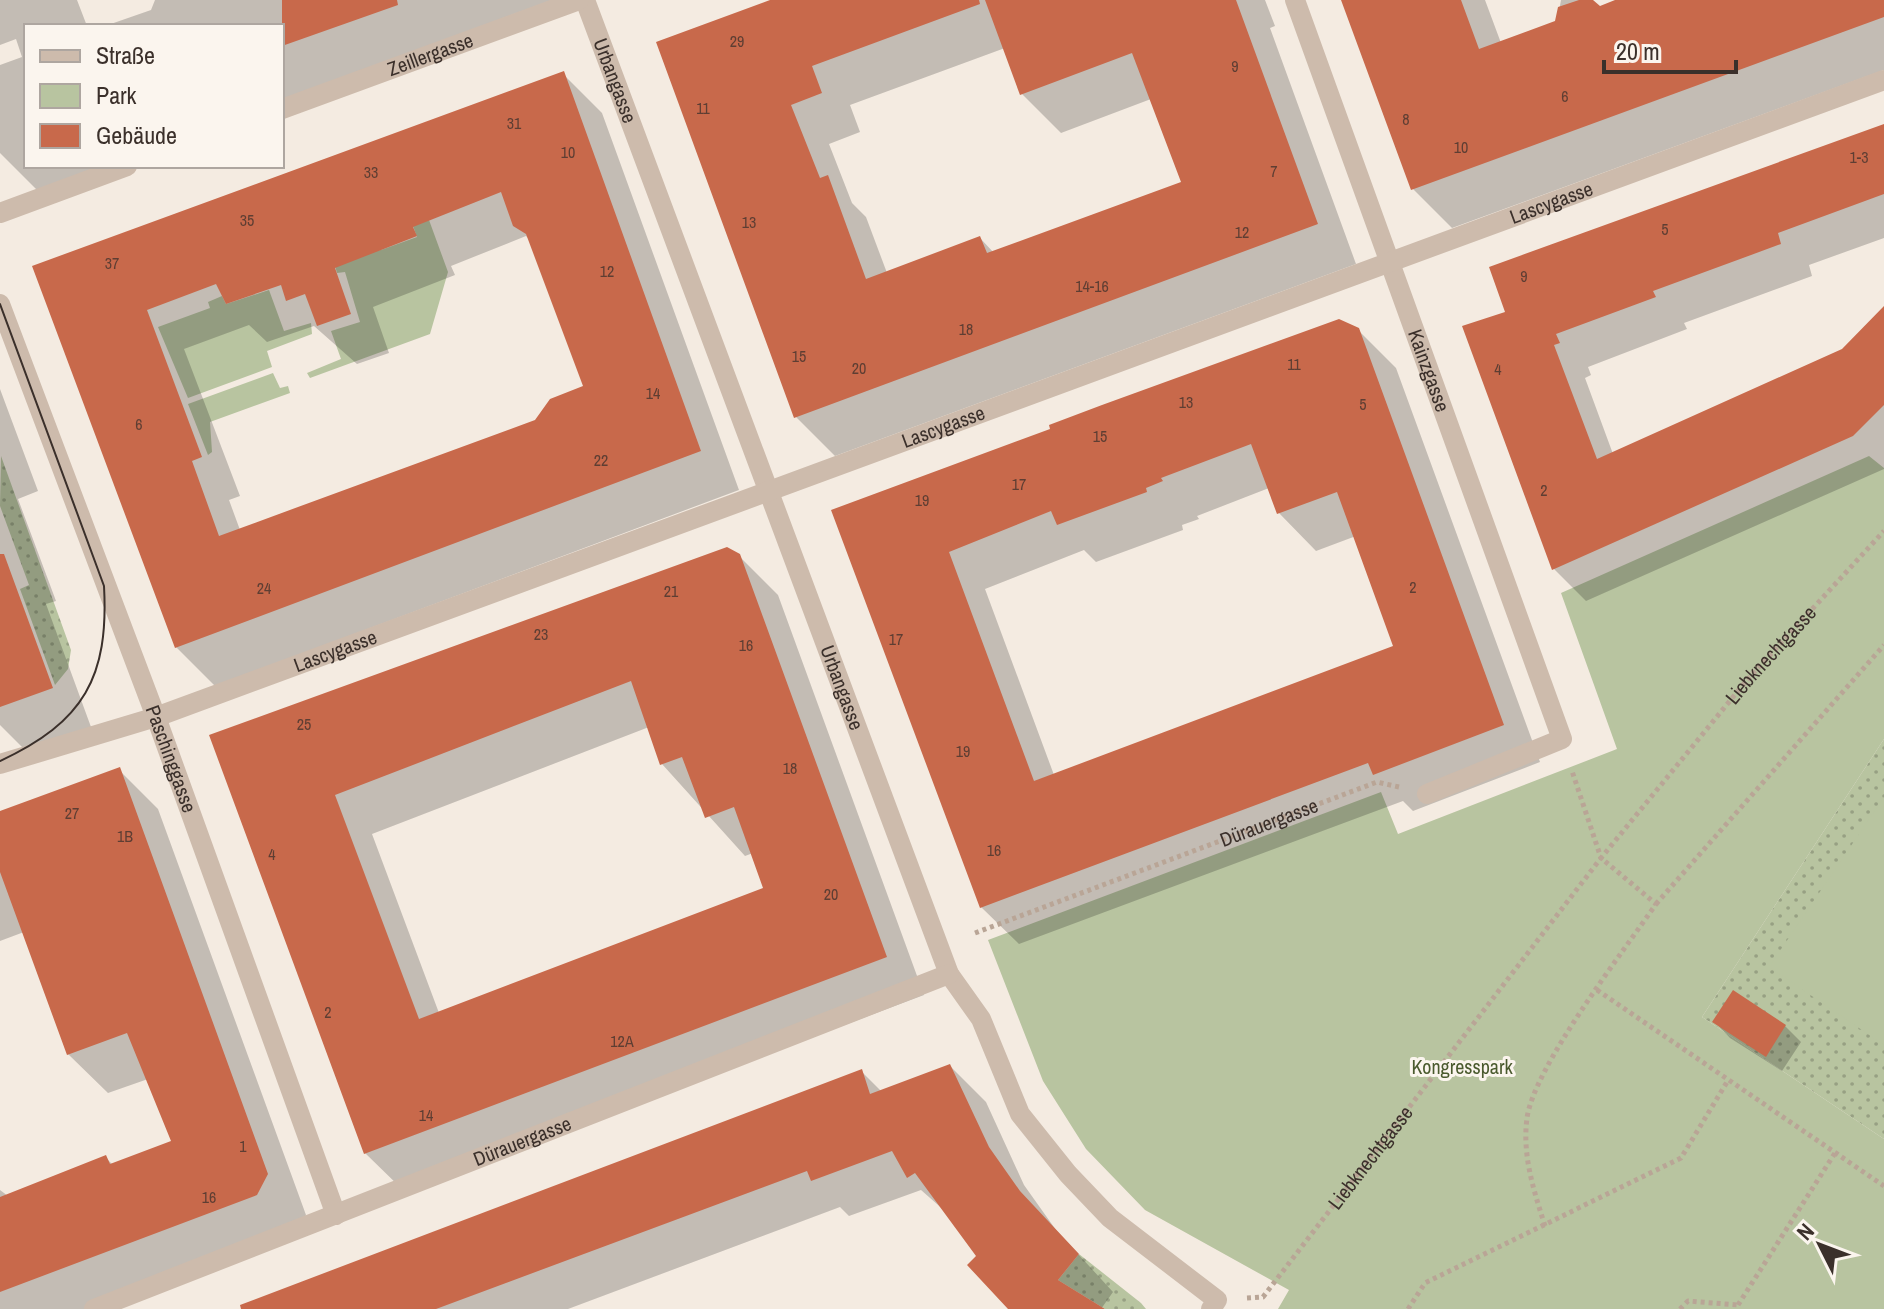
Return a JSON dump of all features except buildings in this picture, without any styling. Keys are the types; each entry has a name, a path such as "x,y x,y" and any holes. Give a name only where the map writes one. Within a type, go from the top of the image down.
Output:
{"street":[{"name":"Zeillergasse","path":"284,108 582,0"},
{"name":"Urbangasse","path":"582,0 770,490 949,974 981,1019 1020,1114 1068,1174 1110,1218 1214,1304"},
{"name":"Kainzgasse","path":"1295,0 1562,739"},
{"name":"Lascygasse","path":"0,764 156,717 1884,80"},
{"path":"0,213 122,168"},
{"name":"Paschinggasse","path":"0,304 156,717 336,1215"},
{"path":"1427,794 1562,739"},
{"name":"Dürauergasse","path":"94,1309 949,974"}],"path":[{"name":"Liebknechtgasse","path":"1214,1304 1263,1297 1601,858 1747,680 1884,531"},
{"path":"1545,1226 1528,1171 1527,1117 1533,1094 1551,1060 1656,904 1884,645"},
{"path":"1562,739 1601,858 1656,904"},
{"name":"Dürauergasse","path":"975,933 1377,782 1427,794"},
{"path":"1597,990 1727,1082 1884,1186"},
{"path":"1408,1309 1425,1283 1681,1158 1727,1082"},
{"path":"1680,1309 1688,1301 1739,1307 1835,1153"}],"green space":[{"path":"429,220 448,272 430,334 310,378 307,373 341,359 331,331 360,322 345,272 337,273 332,255 381,250 417,237 413,226"},
{"path":"269,290 284,331 311,323 312,334 267,351 272,367 188,398 158,327 210,308 208,302 222,296 226,304"},
{"path":"273,373 280,388 288,386 290,393 210,422 212,452 208,455 188,404"},
{"path":"1,456 71,650 68,669 55,685 20,589 29,585 0,506"},
{"name":"Kongresspark","path":"1869,456 1884,468 1884,739 1702,1017 1884,1139 1884,1309 1278,1309 1289,1290 1145,1210 1086,1149 1043,1081 988,940 1381,792 1398,834 1617,749 1561,593"},
{"path":"1884,739 1884,1139 1702,1017"},
{"path":"1884,797 1884,1045 1769,967"},
{"path":"1079,1254 1146,1309 1105,1309 1058,1280"}],"tram line":[{"path":"0,304 104,586 102,646 85,693 52,730 0,761"}]}
